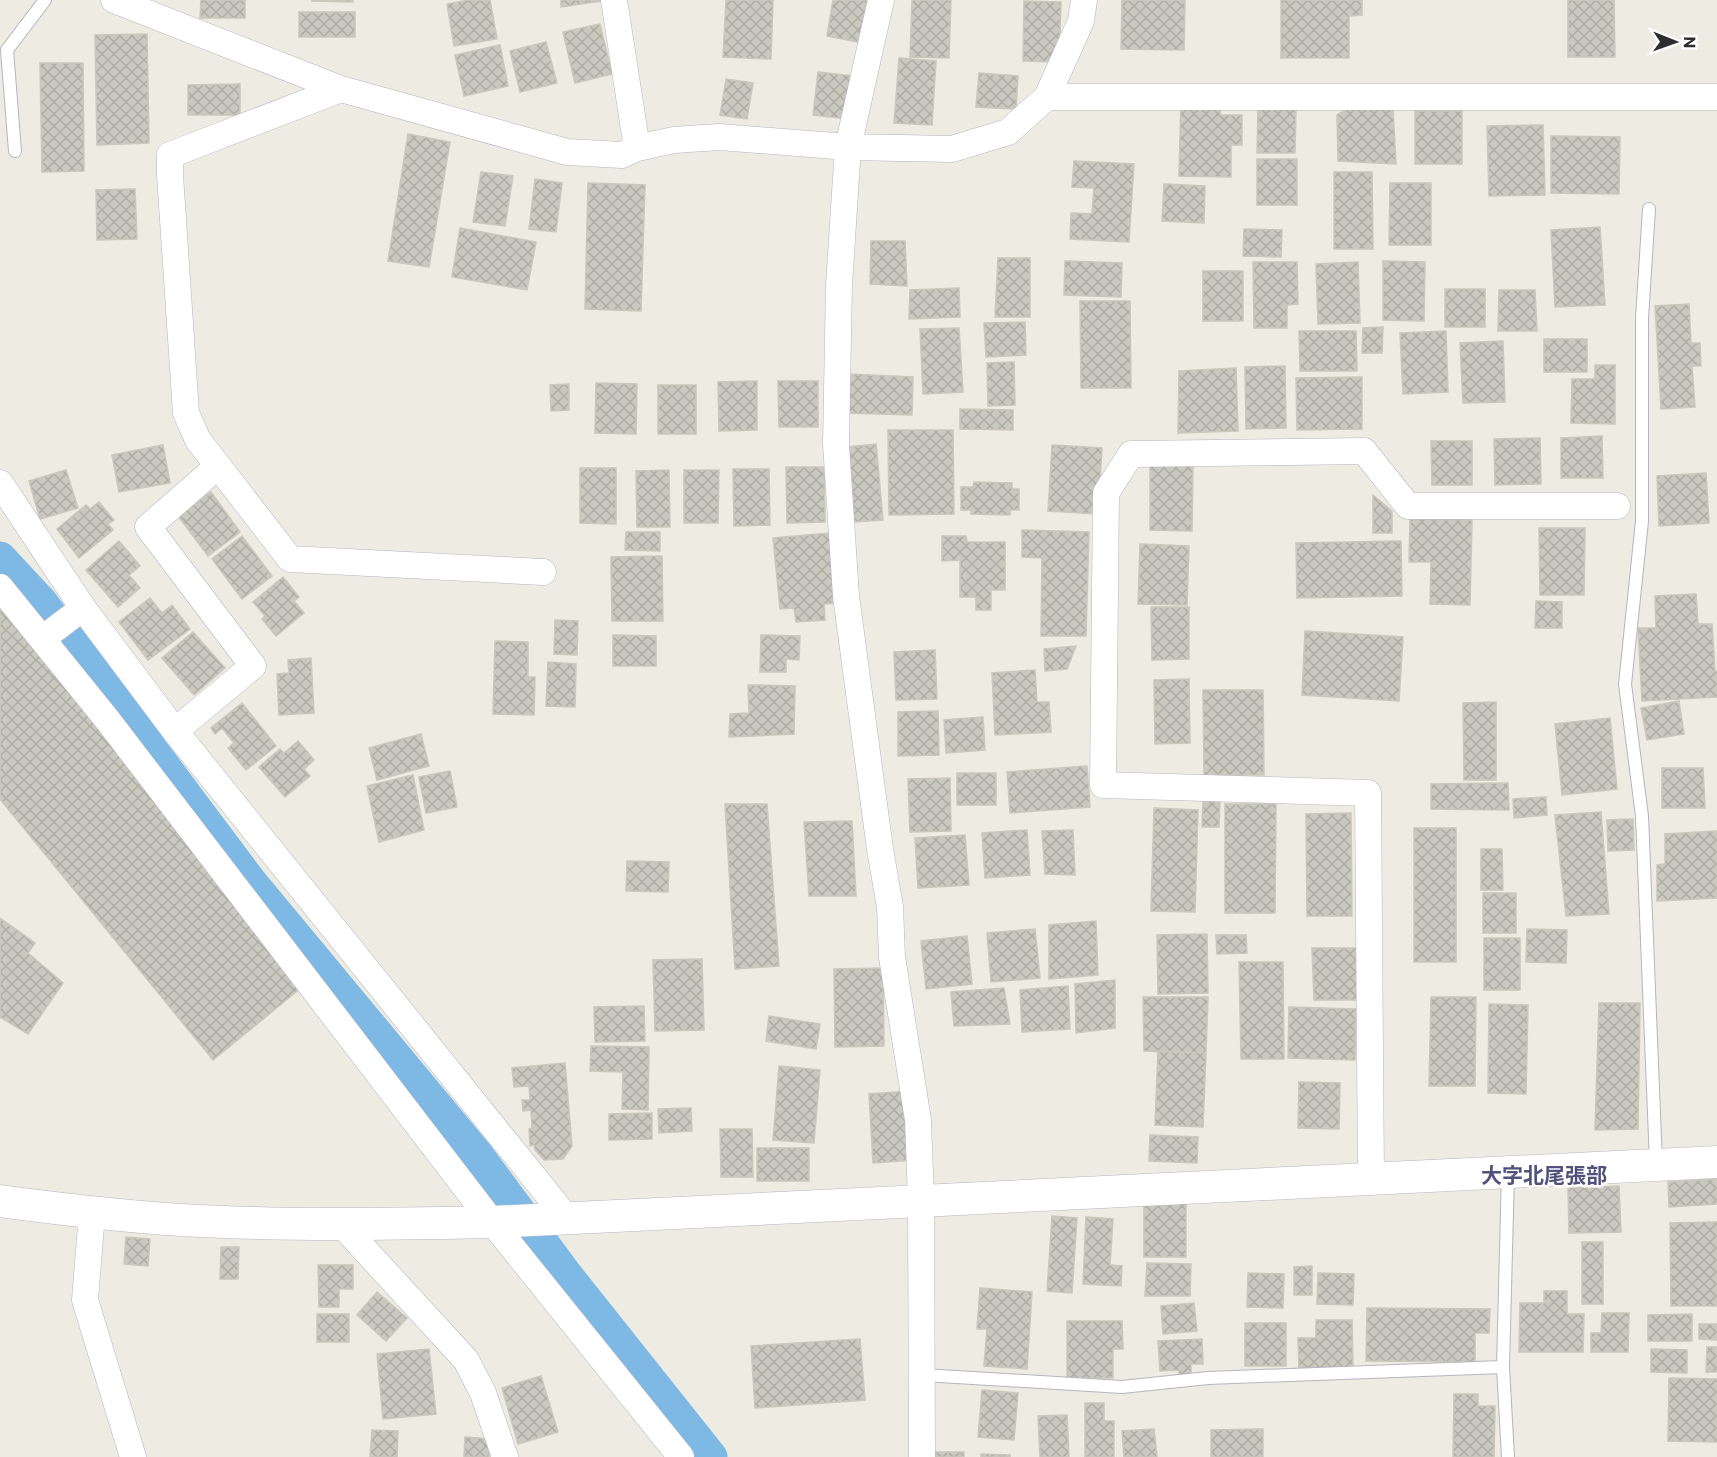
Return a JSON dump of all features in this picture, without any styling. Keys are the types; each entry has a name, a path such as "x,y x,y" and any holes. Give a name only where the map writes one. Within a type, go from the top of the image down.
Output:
{"street":[{"path":"114,0 341,89 567,152 622,155 637,148 674,140 719,137 848,147 952,149 1008,132 1047,97 1081,21 1084,0"},
{"path":"614,0 637,148"},
{"path":"881,0 848,147 839,285 836,455 846,596 890,908 892,957 918,1120 921,1200 922,1457"},
{"path":"341,89 170,156 186,413 198,440 290,559 543,572"},
{"path":"1047,97 1717,97"},
{"path":"1371,1179 1368,793 1103,784 1106,494 1131,454 1364,451 1408,506 1617,506"},
{"path":"175,731 253,666 148,527 218,466"},
{"path":"0,483 80,609 557,1218"},
{"path":"0,587 46,636 106,718 681,1457"},
{"path":"46,636 80,609"},
{"path":"0,1201 92,1213 183,1220 342,1225 497,1221 1717,1162"},
{"path":"92,1213 86,1300 133,1457"},
{"path":"342,1225 466,1360 483,1393 505,1457"}],"lane":[{"path":"15,151 8,50 45,0"},
{"path":"1649,209 1642,318 1642,521 1624,684 1642,816 1656,1165"},
{"path":"1508,1172 1503,1367 1508,1457"},
{"path":"923,1376 1122,1387 1208,1378 1503,1367"}],"building":[{"path":"201,0 245,0 245,18 200,18"},
{"path":"353,0 353,2 312,1"},
{"path":"469,0 490,0 497,39 454,46 447,4"},
{"path":"561,0 602,0 602,1 561,7"},
{"path":"726,0 773,0 771,59 723,57"},
{"path":"833,0 871,0 863,43 827,36"},
{"path":"912,0 951,0 949,58 910,57"},
{"path":"1122,0 1185,0 1184,50 1121,49"},
{"path":"1281,0 1362,0 1362,15 1349,16 1349,58 1281,58"},
{"path":"1568,0 1614,0 1615,57 1568,57"},
{"path":"1024,1 1061,2 1059,62 1023,61"},
{"path":"299,12 355,12 355,37 299,37"},
{"path":"600,24 612,74 575,83 563,32"},
{"path":"147,34 149,143 97,145 95,35"},
{"path":"546,42 557,83 520,92 510,51"},
{"path":"500,45 508,86 464,96 455,55"},
{"path":"899,58 936,61 932,125 894,123"},
{"path":"40,63 83,63 84,171 42,172"},
{"path":"818,72 853,76 848,119 813,115"},
{"path":"979,73 1018,76 1016,109 976,107"},
{"path":"726,79 753,83 747,119 720,115"},
{"path":"240,84 240,115 188,115 188,85"},
{"path":"1181,100 1221,100 1220,115 1242,115 1242,145 1231,145 1231,177 1179,176"},
{"path":"1258,109 1296,109 1295,153 1257,153"},
{"path":"1347,109 1393,109 1396,164 1338,161 1337,115"},
{"path":"1415,111 1462,111 1462,164 1415,164"},
{"path":"1543,125 1545,195 1489,196 1487,126"},
{"path":"408,134 450,142 429,267 388,261"},
{"path":"1551,136 1620,137 1619,194 1551,193"},
{"path":"1257,159 1297,159 1297,205 1257,205"},
{"path":"1074,161 1134,164 1129,242 1070,239 1071,213 1092,214 1094,188 1072,187"},
{"path":"481,172 513,176 505,226 473,222"},
{"path":"1334,172 1372,172 1373,249 1334,249"},
{"path":"535,179 562,183 556,232 529,229"},
{"path":"588,183 645,185 641,311 585,309"},
{"path":"1390,183 1431,183 1431,245 1389,245"},
{"path":"1164,184 1205,186 1204,223 1162,221"},
{"path":"135,189 137,239 97,240 96,190"},
{"path":"1600,227 1605,305 1555,307 1551,230"},
{"path":"460,228 536,242 527,290 452,277"},
{"path":"1244,229 1282,230 1281,257 1243,256"},
{"path":"871,241 905,241 907,286 870,284"},
{"path":"998,258 1030,258 1030,317 995,317"},
{"path":"1065,261 1122,263 1121,297 1064,295"},
{"path":"1383,261 1425,262 1424,321 1383,320"},
{"path":"1253,262 1297,262 1298,304 1287,305 1287,328 1254,328"},
{"path":"1358,262 1360,323 1318,324 1316,264"},
{"path":"1203,271 1243,271 1243,321 1203,321"},
{"path":"959,288 960,317 909,319 910,290"},
{"path":"1445,289 1485,289 1485,327 1445,327"},
{"path":"1499,290 1535,290 1537,331 1498,331"},
{"path":"1080,301 1130,301 1131,388 1081,388"},
{"path":"1689,304 1691,343 1700,343 1701,366 1692,366 1695,407 1661,409 1655,306"},
{"path":"1025,322 1026,355 986,357 984,323"},
{"path":"1383,327 1382,353 1362,353 1363,328"},
{"path":"959,328 963,392 923,394 920,329"},
{"path":"1299,331 1356,331 1357,371 1300,371"},
{"path":"1446,331 1448,392 1403,394 1400,333"},
{"path":"1544,339 1587,339 1587,372 1544,372"},
{"path":"1503,341 1505,402 1463,403 1460,343"},
{"path":"1014,362 1015,405 988,406 987,363"},
{"path":"1595,365 1615,365 1615,424 1571,423 1572,379 1595,379"},
{"path":"1285,366 1286,428 1246,429 1245,367"},
{"path":"1236,368 1238,431 1178,433 1179,371"},
{"path":"847,374 913,377 912,415 845,413"},
{"path":"1362,377 1362,429 1297,430 1296,378"},
{"path":"757,381 757,430 719,431 718,382"},
{"path":"778,381 818,381 818,427 779,427"},
{"path":"596,383 637,384 636,434 595,433"},
{"path":"569,384 569,410 551,411 550,385"},
{"path":"658,385 696,385 696,434 658,434"},
{"path":"960,409 1013,410 1013,430 960,429"},
{"path":"888,430 953,430 954,514 889,515"},
{"path":"1602,436 1603,478 1561,478 1561,438"},
{"path":"1540,438 1541,484 1495,485 1494,439"},
{"path":"1431,441 1472,441 1472,485 1432,485"},
{"path":"876,444 883,520 854,522 847,447"},
{"path":"163,445 170,483 119,492 112,455"},
{"path":"1052,445 1102,448 1098,514 1048,511"},
{"path":"1150,465 1193,465 1192,531 1150,530"},
{"path":"786,467 824,467 825,522 787,523"},
{"path":"580,468 616,468 616,524 580,523"},
{"path":"733,469 769,469 770,525 734,526"},
{"path":"66,470 78,508 40,519 29,481"},
{"path":"669,470 670,527 637,527 636,471"},
{"path":"684,470 719,470 718,523 684,523"},
{"path":"1706,473 1709,523 1659,526 1657,476"},
{"path":"974,482 1012,483 1012,489 1019,489 1019,510 1010,510 1010,515 971,514 971,510 961,510 961,487 973,487"},
{"path":"211,492 240,532 208,556 178,516"},
{"path":"1373,495 1392,511 1392,533 1373,533"},
{"path":"99,502 114,520 108,524 113,530 79,558 57,529 86,505 90,509"},
{"path":"1410,519 1472,520 1470,605 1430,604 1431,562 1409,562"},
{"path":"1539,528 1585,528 1584,595 1540,595"},
{"path":"1022,530 1089,532 1086,636 1041,636 1042,558 1022,557"},
{"path":"626,532 660,532 660,551 625,550"},
{"path":"830,533 837,603 824,604 825,620 796,622 794,608 780,609 773,538"},
{"path":"242,536 272,576 242,599 212,559"},
{"path":"942,536 966,536 967,542 1005,542 1005,590 991,590 991,610 976,610 976,597 960,597 960,560 942,561"},
{"path":"119,541 140,566 129,575 140,588 118,607 86,570"},
{"path":"1401,541 1402,596 1297,598 1296,543"},
{"path":"1140,544 1189,546 1187,605 1138,604"},
{"path":"662,556 663,621 612,621 611,557"},
{"path":"283,577 299,597 294,601 304,613 276,636 262,619 265,616 253,602"},
{"path":"1696,594 1698,624 1712,624 1717,697 1642,701 1638,628 1656,628 1655,596"},
{"path":"150,598 162,613 172,605 190,629 148,660 119,622"},
{"path":"1536,601 1562,602 1562,628 1535,628"},
{"path":"1151,607 1189,607 1189,659 1152,660"},
{"path":"0,608 307,983 213,1060 0,799"},
{"path":"555,620 578,621 577,655 554,654"},
{"path":"1305,631 1403,637 1399,701 1302,695"},
{"path":"193,632 225,668 194,695 162,658"},
{"path":"613,635 656,636 656,666 613,666"},
{"path":"761,635 800,636 799,660 786,659 786,672 760,672"},
{"path":"495,641 528,642 528,677 535,677 534,715 493,714"},
{"path":"1076,646 1067,669 1045,671 1044,649"},
{"path":"935,650 937,699 896,700 894,652"},
{"path":"311,658 314,713 279,715 277,674 289,673 288,660"},
{"path":"548,662 576,664 575,707 546,706"},
{"path":"1035,670 1037,702 1049,702 1051,732 995,735 992,673"},
{"path":"1189,679 1190,743 1155,744 1154,680"},
{"path":"748,685 795,686 794,734 729,737 730,714 749,713"},
{"path":"1203,690 1263,690 1264,775 1204,775"},
{"path":"1679,701 1684,734 1647,740 1641,708"},
{"path":"1496,702 1496,780 1464,780 1463,703"},
{"path":"242,703 276,746 246,770 228,748 234,743 222,728 215,734 211,728"},
{"path":"938,711 939,755 898,756 898,712"},
{"path":"983,717 985,750 946,753 944,720"},
{"path":"1610,718 1617,789 1562,795 1555,724"},
{"path":"421,734 429,766 377,780 369,748"},
{"path":"298,741 314,760 304,769 310,776 285,797 259,767 280,749 284,753"},
{"path":"1087,766 1090,807 1010,813 1007,772"},
{"path":"1662,768 1703,768 1705,808 1662,808"},
{"path":"450,771 457,807 426,813 419,777"},
{"path":"957,773 996,773 996,805 957,805"},
{"path":"413,775 424,830 379,842 367,786"},
{"path":"950,778 951,831 910,832 908,779"},
{"path":"1508,783 1509,810 1431,809 1431,784"},
{"path":"1546,797 1547,815 1514,818 1513,799"},
{"path":"1203,800 1220,801 1219,827 1202,827"},
{"path":"725,804 767,804 779,966 735,969"},
{"path":"1225,804 1276,804 1275,913 1225,913"},
{"path":"1154,808 1198,810 1195,912 1151,911"},
{"path":"1601,812 1609,914 1566,916 1555,815"},
{"path":"1351,813 1352,916 1307,916 1306,814"},
{"path":"1633,819 1634,850 1608,851 1607,820"},
{"path":"852,821 856,896 809,896 804,822"},
{"path":"1414,828 1456,828 1456,962 1414,962"},
{"path":"1027,830 1030,875 985,878 982,833"},
{"path":"1073,830 1075,875 1045,874 1042,831"},
{"path":"1717,831 1717,898 1657,901 1657,865 1665,864 1665,834"},
{"path":"965,835 969,885 918,888 915,838"},
{"path":"1481,849 1502,849 1503,890 1481,890"},
{"path":"627,861 669,862 668,892 626,891"},
{"path":"1483,893 1516,893 1516,933 1483,933"},
{"path":"0,918 35,943 28,953 63,983 28,1034 0,1017"},
{"path":"1096,921 1098,975 1049,979 1049,925"},
{"path":"1035,929 1040,978 991,982 987,933"},
{"path":"1527,929 1567,930 1566,963 1526,962"},
{"path":"1207,934 1208,993 1158,994 1157,935"},
{"path":"1216,935 1246,935 1247,953 1217,954"},
{"path":"967,936 972,984 926,989 921,941"},
{"path":"1484,938 1520,938 1520,990 1484,990"},
{"path":"1312,948 1357,948 1358,1000 1314,1000"},
{"path":"702,959 704,1030 655,1031 653,960"},
{"path":"1239,962 1283,962 1284,1059 1241,1059"},
{"path":"883,968 884,1046 835,1047 834,969"},
{"path":"1115,980 1115,1028 1076,1033 1075,984"},
{"path":"1068,986 1070,1029 1022,1032 1020,990"},
{"path":"1004,988 1010,1024 954,1026 951,992"},
{"path":"1143,997 1208,997 1206,1053 1144,1051"},
{"path":"1431,997 1476,997 1475,1086 1429,1086"},
{"path":"1599,1003 1640,1003 1638,1129 1595,1130"},
{"path":"1489,1004 1528,1005 1526,1094 1488,1093"},
{"path":"644,1006 645,1041 595,1042 594,1007"},
{"path":"1289,1007 1356,1009 1355,1060 1288,1058"},
{"path":"769,1016 820,1024 816,1049 766,1041"},
{"path":"591,1046 649,1047 648,1110 622,1109 623,1072 590,1071"},
{"path":"1158,1051 1206,1053 1203,1127 1155,1125"},
{"path":"565,1063 572,1146 563,1159 544,1160 535,1150 534,1145 530,1146 531,1110 523,1111 522,1100 530,1100 529,1086 514,1087 512,1068"},
{"path":"779,1066 820,1070 814,1143 773,1140"},
{"path":"1299,1082 1340,1083 1339,1129 1298,1128"},
{"path":"908,1091 913,1160 873,1163 869,1094"},
{"path":"691,1108 692,1131 659,1133 658,1109"},
{"path":"652,1113 652,1139 609,1140 609,1114"},
{"path":"720,1129 752,1129 753,1177 721,1177"},
{"path":"1150,1135 1198,1137 1197,1163 1149,1161"},
{"path":"757,1148 809,1148 809,1181 757,1181"},
{"path":"1717,1179 1717,1204 1669,1207 1668,1182"},
{"path":"1619,1186 1621,1232 1569,1233 1568,1188"},
{"path":"1144,1203 1186,1203 1186,1257 1144,1257"},
{"path":"1052,1216 1077,1218 1072,1293 1047,1291"},
{"path":"1086,1217 1113,1219 1110,1265 1122,1266 1121,1286 1083,1284"},
{"path":"1717,1222 1717,1306 1671,1306 1670,1223"},
{"path":"126,1237 150,1239 148,1266 124,1264"},
{"path":"1582,1242 1603,1242 1603,1304 1582,1304"},
{"path":"221,1247 239,1247 238,1279 220,1279"},
{"path":"1147,1263 1191,1264 1190,1296 1145,1296"},
{"path":"318,1265 353,1265 353,1289 339,1289 339,1307 319,1307"},
{"path":"1312,1266 1312,1295 1294,1295 1294,1267"},
{"path":"1248,1273 1284,1274 1283,1308 1247,1307"},
{"path":"1318,1273 1354,1274 1353,1305 1317,1304"},
{"path":"980,1288 1032,1292 1027,1369 984,1366 987,1329 977,1329"},
{"path":"1544,1291 1567,1291 1567,1314 1584,1314 1583,1352 1519,1352 1520,1303 1544,1303"},
{"path":"377,1292 407,1318 386,1341 357,1315"},
{"path":"1194,1303 1197,1331 1163,1334 1161,1306"},
{"path":"1367,1308 1490,1309 1489,1333 1475,1333 1475,1362 1366,1361"},
{"path":"1602,1313 1629,1313 1628,1352 1591,1352 1591,1333 1601,1333"},
{"path":"317,1314 349,1314 349,1342 317,1342"},
{"path":"1692,1314 1692,1341 1648,1341 1648,1315"},
{"path":"1316,1320 1352,1320 1353,1368 1299,1368 1298,1338 1316,1338"},
{"path":"1067,1321 1122,1321 1123,1349 1113,1349 1113,1378 1067,1378"},
{"path":"1245,1323 1286,1323 1286,1366 1245,1366"},
{"path":"1699,1324 1717,1324 1717,1340 1699,1339"},
{"path":"860,1339 865,1400 755,1408 751,1346"},
{"path":"1202,1339 1203,1364 1191,1364 1191,1378 1179,1378 1179,1370 1160,1371 1158,1341"},
{"path":"1707,1347 1717,1347 1717,1372 1706,1372"},
{"path":"429,1349 436,1414 383,1419 377,1354"},
{"path":"1651,1349 1687,1350 1687,1373 1651,1372"},
{"path":"541,1376 558,1432 518,1444 502,1388"},
{"path":"1669,1378 1717,1379 1717,1442 1668,1441"},
{"path":"982,1390 1018,1393 1014,1440 978,1437"},
{"path":"1454,1394 1478,1394 1478,1406 1495,1406 1494,1457 1453,1457"},
{"path":"1085,1403 1104,1403 1104,1421 1114,1421 1114,1457 1085,1457"},
{"path":"1067,1415 1069,1457 1040,1457 1038,1416"},
{"path":"1154,1429 1157,1457 1124,1457 1122,1431"},
{"path":"1263,1429 1263,1457 1211,1457 1211,1430"},
{"path":"372,1430 398,1431 397,1457 370,1457"},
{"path":"465,1437 490,1439 489,1457 464,1457"},
{"path":"934,1452 964,1452 964,1457 934,1457"},
{"path":"981,1454 1010,1455 1010,1457 981,1457"}],"waterway":[{"path":"0,558 41,602 249,880 478,1156 567,1276 711,1457"}],"district":[{"name":"大字北尾張部","path":"1544,1176"}]}
